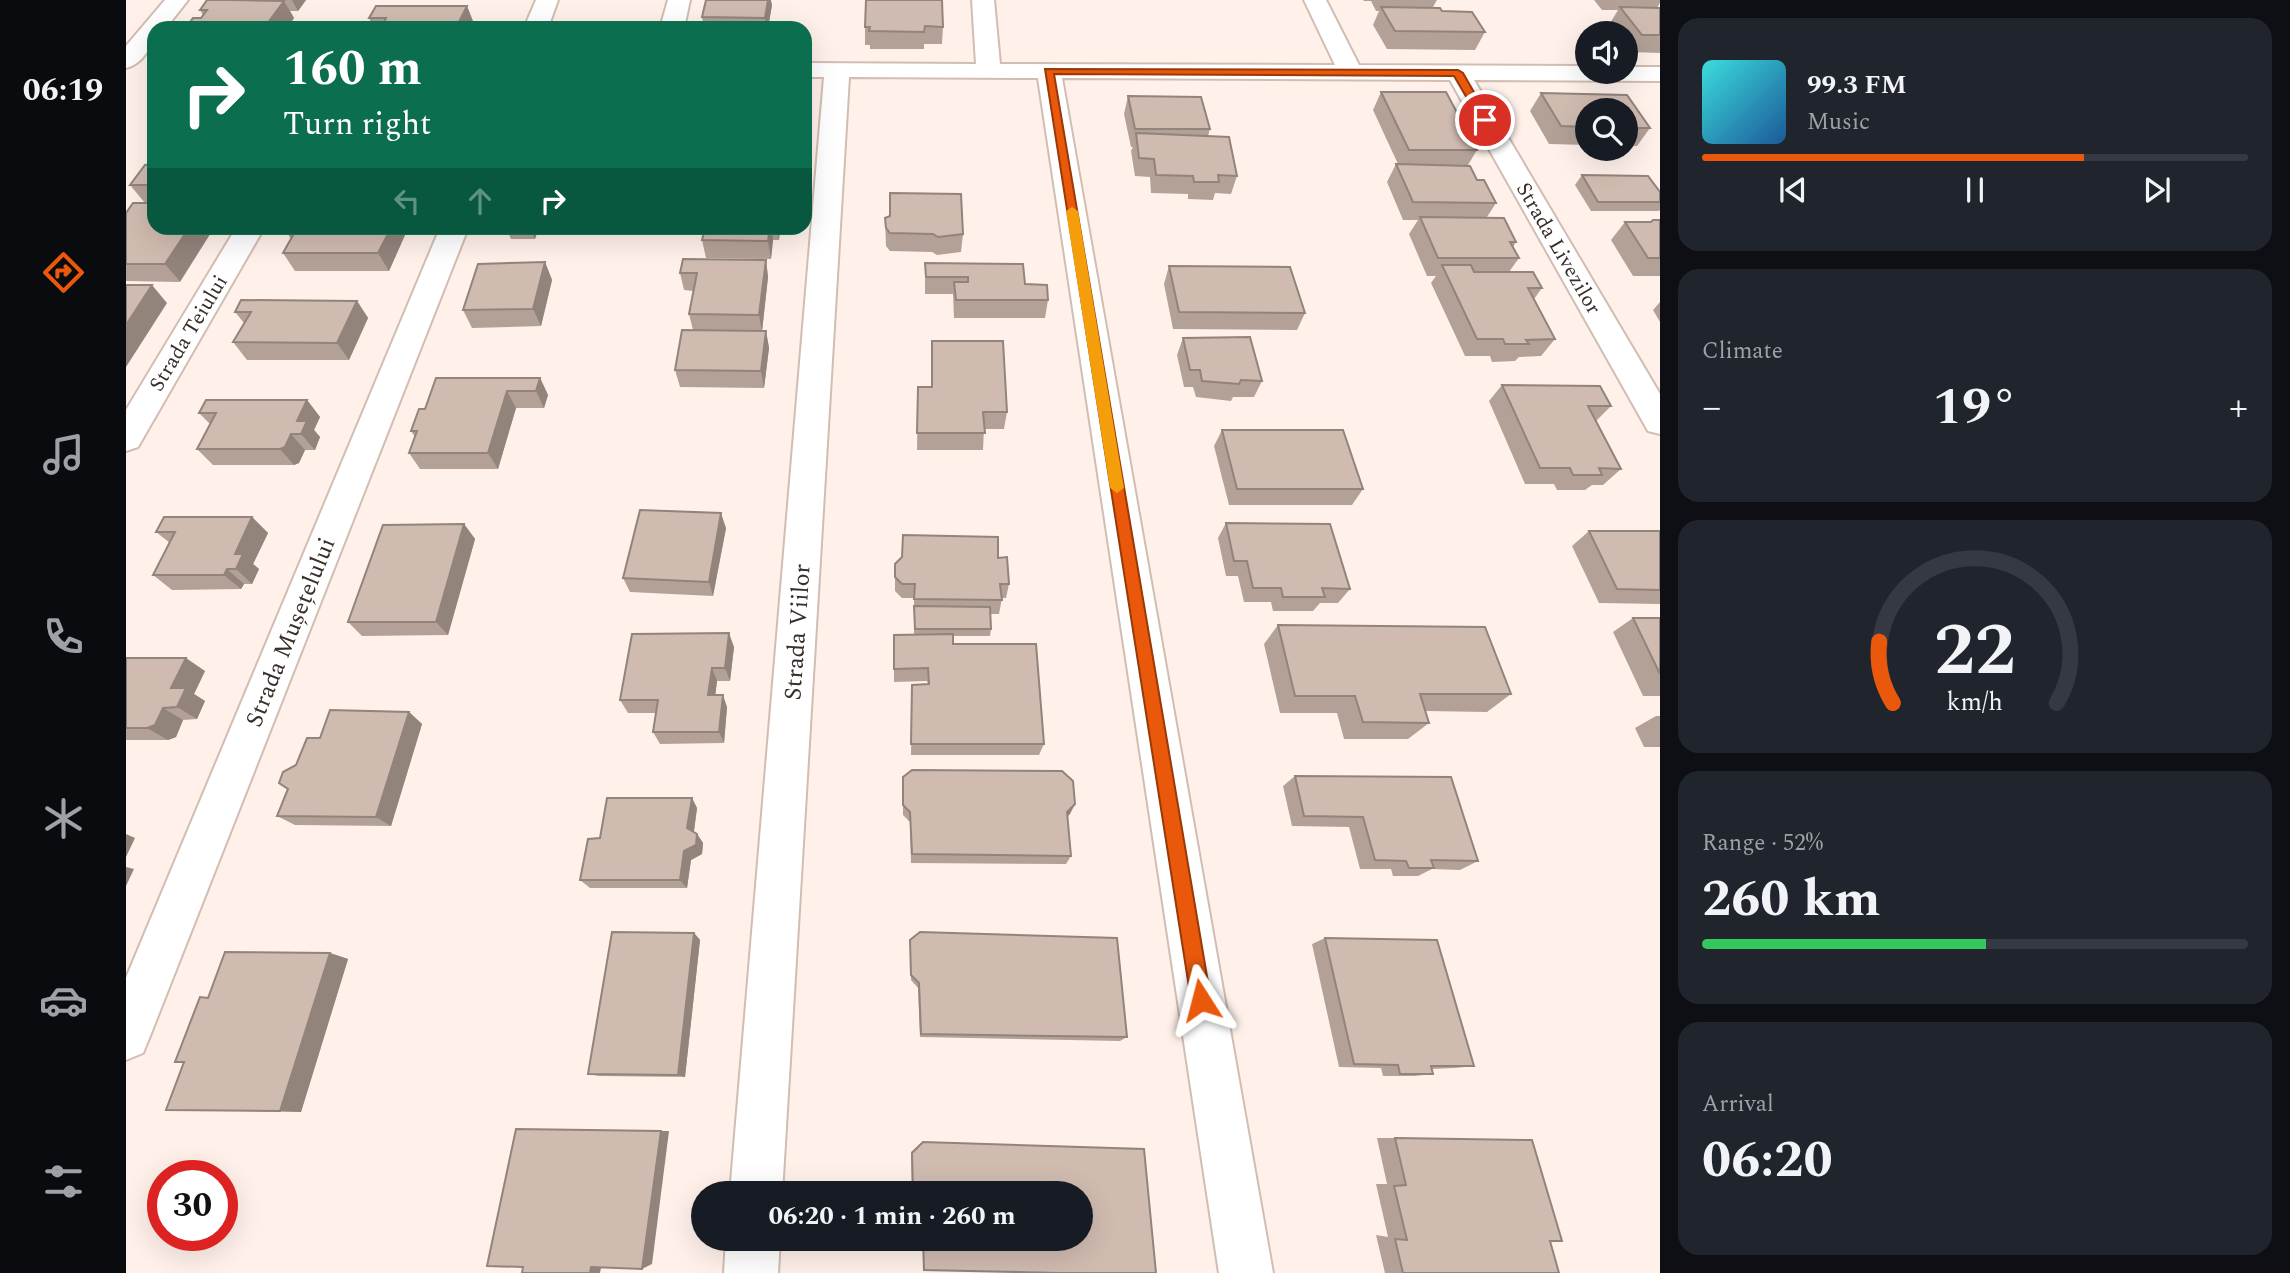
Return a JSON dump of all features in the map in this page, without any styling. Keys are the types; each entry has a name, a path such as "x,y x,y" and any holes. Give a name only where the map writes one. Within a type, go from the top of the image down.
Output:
{"street":[{"path":"160,21 177,0"},
{"path":"539,21 547,0"},
{"path":"674,21 679,0"},
{"path":"983,0 989,71"},
{"path":"1315,0 1351,73"},
{"path":"126,64 147,38"},
{"path":"126,64 147,66"},
{"path":"821,70 1660,74"},
{"name":"Strada Viilor","path":"812,228 821,70"},
{"path":"1049,71 1246,1273"},
{"name":"Strada Livezilor","path":"1458,73 1660,422"},
{"name":"Strada Teiului","path":"126,438 246,235"},
{"name":"Strada Mușețelului","path":"126,1036 451,235"},
{"name":"Strada Viilor","path":"758,1181 812,235"},
{"path":"751,1273 752,1251"}],"building":[{"path":"207,0 284,1 269,21 191,21 193,18 201,18 207,10 200,10"},
{"path":"706,0 768,0 765,18 702,17"},
{"path":"866,0 942,0 943,27 925,26 924,32 869,31 870,27 865,27"},
{"path":"376,6 467,6 460,21 385,21 386,18 369,18"},
{"path":"1381,7 1440,8 1442,11 1472,12 1485,32 1395,31"},
{"path":"1620,7 1660,8 1660,35 1642,35 1638,30 1638,21 1631,21"},
{"path":"1381,92 1446,92 1477,150 1409,150"},
{"path":"1541,93 1627,95 1629,98 1575,98 1575,127 1561,126"},
{"path":"1128,96 1201,97 1210,129 1135,129"},
{"path":"1638,111 1650,128 1638,128"},
{"path":"1136,133 1229,137 1237,176 1218,175 1219,182 1194,182 1193,176 1156,175 1154,159 1139,158"},
{"path":"1396,164 1470,166 1477,180 1484,180 1496,203 1413,202"},
{"path":"145,165 147,185 130,185"},
{"path":"1582,175 1648,176 1660,192 1660,202 1598,202"},
{"path":"890,193 961,194 963,234 938,237 933,234 890,233 886,228 885,218 890,216"},
{"path":"133,203 147,203 147,235 184,235 165,264 126,264 126,213"},
{"path":"1420,217 1504,218 1516,242 1510,242 1519,258 1438,258"},
{"path":"1660,220 1660,258 1648,258 1625,222"},
{"path":"293,235 387,235 378,253 283,253"},
{"path":"703,235 769,235 768,241 702,240"},
{"path":"683,259 766,260 759,315 689,314 697,273 680,273"},
{"path":"545,262 533,309 463,310 478,264"},
{"path":"925,263 1023,264 1025,284 1047,285 1048,300 956,300 954,282 968,282 968,277 926,277"},
{"path":"1442,265 1471,265 1474,272 1533,272 1542,288 1528,288 1555,339 1526,340 1529,344 1505,344 1503,339 1477,339"},
{"path":"1169,266 1290,267 1305,313 1179,312"},
{"path":"126,285 152,285 126,325"},
{"path":"241,300 357,301 337,343 233,342 251,312 235,312"},
{"path":"682,330 766,331 761,371 675,370"},
{"path":"1250,337 1262,381 1241,380 1239,384 1202,381 1200,370 1190,370 1183,338"},
{"path":"932,341 1003,341 1007,412 983,412 985,433 917,433 918,387 932,387"},
{"path":"436,378 540,378 536,391 507,391 488,453 409,453 417,431 411,431 419,409 425,409"},
{"path":"1502,385 1600,386 1611,406 1588,406 1621,469 1599,468 1602,475 1573,475 1570,468 1540,468"},
{"path":"206,400 307,400 297,421 307,421 301,434 291,434 285,447 280,449 197,449 216,413 199,413"},
{"path":"1222,430 1343,430 1363,489 1237,489"},
{"path":"640,510 721,513 709,582 623,578"},
{"path":"164,517 252,517 235,554 243,554 236,569 227,569 224,575 153,575 175,532 156,532"},
{"path":"1226,523 1330,524 1350,589 1322,588 1325,597 1283,597 1281,588 1253,588 1247,561 1234,561"},
{"path":"464,524 436,622 348,622 383,525"},
{"path":"1589,531 1660,531 1660,590 1617,589"},
{"path":"903,535 998,537 998,558 1007,557 1009,584 1000,584 1002,600 914,599 915,584 902,584 895,577 895,564 902,557"},
{"path":"914,606 990,607 991,629 915,629"},
{"path":"1633,618 1660,618 1660,674"},
{"path":"1278,625 1485,627 1511,694 1420,694 1429,723 1363,722 1355,696 1295,696"},
{"path":"729,633 725,668 712,668 708,695 723,695 719,732 653,732 658,700 620,700 632,634"},
{"path":"953,634 953,644 1036,644 1044,744 911,744 912,685 929,684 928,668 894,669 894,635"},
{"path":"126,658 186,658 171,688 186,688 177,707 163,708 155,725 147,728 126,728"},
{"path":"330,710 409,712 376,817 277,816 288,789 279,783 283,772 296,765 307,738 320,738"},
{"path":"912,770 1062,771 1073,781 1075,804 1067,812 1071,856 912,854 910,812 903,805 903,777"},
{"path":"1295,776 1451,777 1478,861 1431,860 1434,868 1409,868 1406,861 1375,860 1363,817 1304,816"},
{"path":"607,798 692,798 687,828 697,834 696,845 684,851 680,880 580,880 588,839 600,838"},
{"path":"612,932 694,933 678,1075 588,1074"},
{"path":"920,932 1117,938 1127,1037 921,1034 919,983 911,975 910,940"},
{"path":"1325,938 1437,940 1474,1066 1431,1066 1433,1074 1400,1074 1398,1065 1354,1064"},
{"path":"225,952 330,953 280,1111 166,1110 184,1062 175,1062 200,997 208,998"},
{"path":"516,1129 661,1131 642,1269 591,1267 590,1273 522,1273 523,1267 487,1266"},
{"path":"1395,1138 1532,1140 1562,1241 1550,1241 1559,1273 1403,1273 1395,1239 1407,1240 1394,1186 1406,1185"},
{"path":"923,1142 1144,1149 1156,1273 924,1270 923,1251 1093,1251 1093,1181 913,1181 912,1153"}],"slow traffic":[{"path":"1072,211 1117,488"}],"route":[{"path":"1201,1000 1049,71 1458,73 1485,120"}]}
